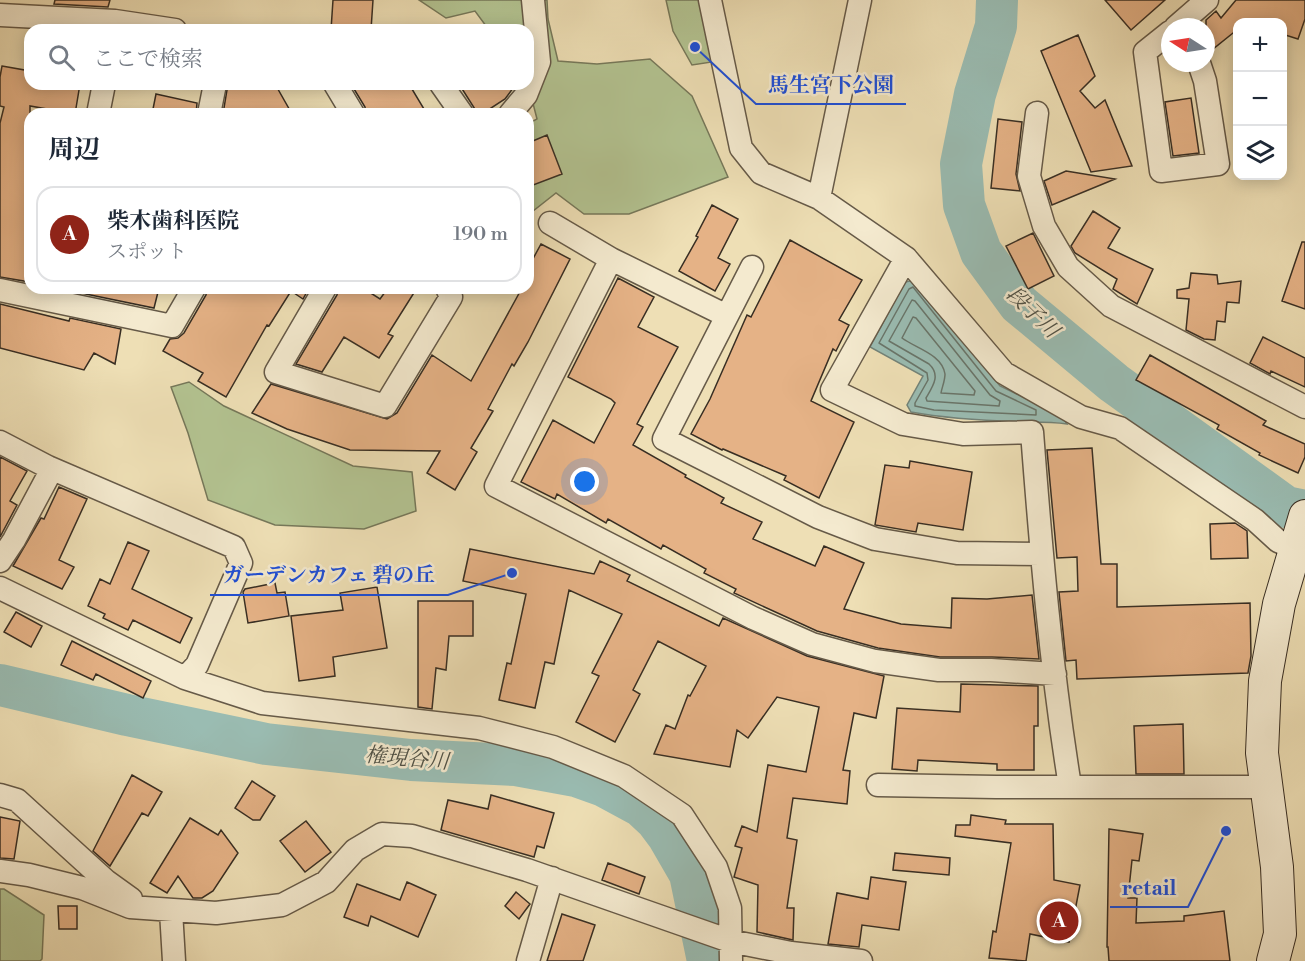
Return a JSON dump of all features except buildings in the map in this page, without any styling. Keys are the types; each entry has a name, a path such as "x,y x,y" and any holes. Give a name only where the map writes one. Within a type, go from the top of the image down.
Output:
{"street":[{"path":"533,0 539,62 534,75"},
{"path":"710,0 741,148 761,173 819,198 906,258 1004,373 1081,417 1120,428 1255,520 1278,541 1301,538 1279,604 1265,681 1262,753 1277,867 1280,934 1273,961"},
{"path":"819,198 860,0"},
{"path":"1186,18 1207,0"},
{"path":"3,14 96,24"},
{"path":"1161,39 1144,52 1161,171 1218,164 1202,72"},
{"path":"99,108 103,90"},
{"path":"210,108 214,90"},
{"path":"339,90 349,108"},
{"path":"445,90 458,108"},
{"path":"515,108 528,90"},
{"path":"1037,112 1029,176 1044,226 1068,267 1111,306 1305,407"},
{"path":"550,223 611,259 727,316"},
{"path":"906,258 832,390 903,424 963,434 1032,432 1041,554 1060,723 1070,786"},
{"path":"611,259 496,486 753,618 812,644 875,661 939,669 1055,674"},
{"path":"752,267 664,439 818,517 875,539 957,553 1041,554"},
{"path":"0,290 24,292"},
{"path":"44,294 66,296 172,326 191,294"},
{"path":"322,294 276,372 385,406 451,297 450,294"},
{"path":"0,442 52,468 234,547 241,563 197,665 185,678"},
{"path":"0,561 14,540 52,468"},
{"path":"0,588 185,678 262,703 479,728 553,747 624,776 682,814 716,867 730,908 730,951"},
{"path":"879,785 1265,787"},
{"path":"0,795 17,800 106,881 144,909"},
{"path":"0,871 29,875 82,888 130,907 216,914 282,905 326,882 355,850 382,834 412,836 552,878 669,919 730,951 790,953 828,960 861,961"},
{"path":"528,961 552,878"},
{"path":"171,911 174,961"}],"green space":[{"path":"419,0 547,0 548,19 558,61 597,64 650,59 692,96 728,177 629,214 584,214 556,193 534,210 534,121 537,119 530,90 534,90 534,24 485,24 475,11 446,18"},
{"path":"666,0 699,0 712,62 692,65 673,31"},
{"path":"189,382 224,406 353,466 412,472 416,511 364,529 275,525 208,500 188,433 171,387"},
{"path":"0,889 4,889 44,915 42,959 40,961 0,961"}],"water":[{"path":"915,280 1000,386 1062,416 1067,424 970,419 911,412 907,405 923,376 870,347 905,282"}],"waterway":[{"name":"段子川","path":"997,0 996,26 975,94 961,164 964,205 981,252 1019,304 1114,383 1286,507 1305,511"},
{"name":"権現谷川","path":"0,685 266,744 411,760 516,765 576,776 604,786 641,806 668,836 690,874 708,961"}],"place":[{"name":"馬生宮下公園","path":"695,47"},
{"name":"ガーデンカフェ 碧の丘","path":"512,573"},
{"name":"retail","path":"1226,831"},
{"name":"柴木歯科医院","path":"1059,921"}]}
